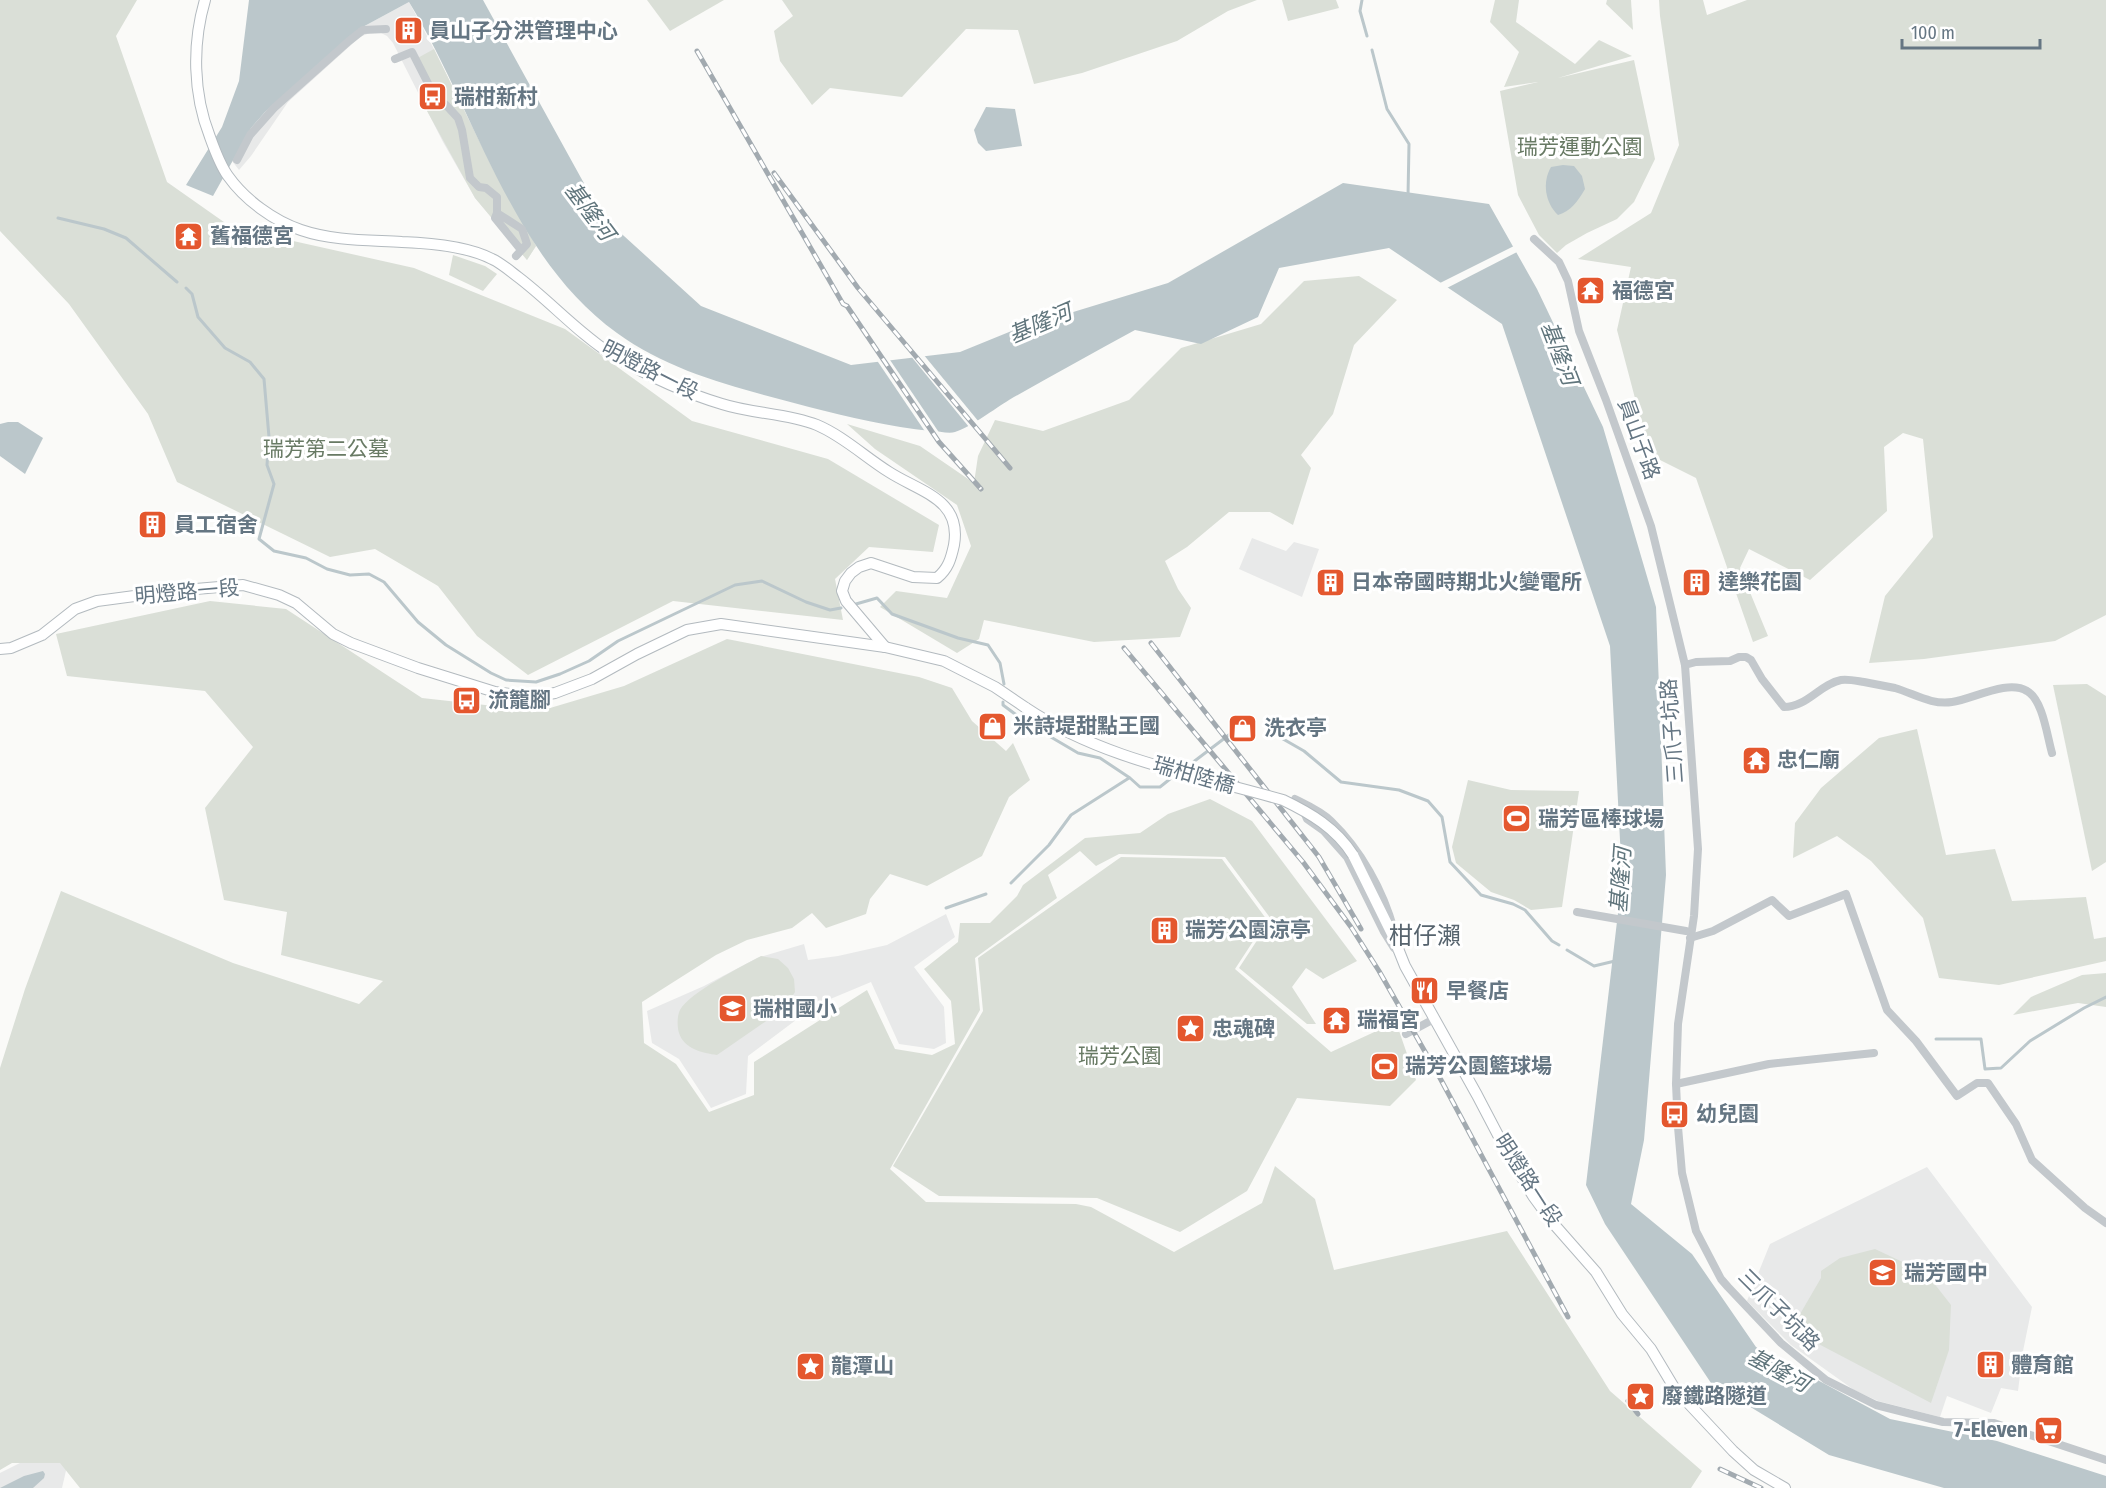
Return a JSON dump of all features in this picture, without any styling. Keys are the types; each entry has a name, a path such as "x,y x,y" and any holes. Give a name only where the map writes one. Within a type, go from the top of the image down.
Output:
{"main road":[{"name":"明燈路一段","path":"205,0 195,66 207,131 227,175 275,219 302,231 347,239 434,243 492,259 537,291 567,320 613,355 681,389 723,405 822,427 890,472 941,501 954,522 956,535 952,556 945,571 937,578 913,577 872,563 859,567 845,581 842,591 846,601 885,647"},
{"name":"明燈路一段","path":"0,649 11,648 34,638 75,609 97,601 243,585 279,595 296,603 333,634 366,650 495,692 531,697 555,693 592,679 687,630 721,624 885,647 944,661 995,687 1026,708"},
{"name":"瑞柑陸橋","path":"1026,708 1047,722 1104,748 1289,803 1312,814 1326,825 1353,855"},
{"name":"明燈路一段","path":"1353,855 1394,938 1405,966 1533,1196 1552,1222 1596,1272 1622,1314 1651,1349 1675,1389 1754,1470 1785,1488"}],"street":[{"path":"237,160 250,135 274,108 348,41 363,30 386,29"},
{"path":"395,59 412,52 436,99 446,105 458,118 470,178 479,187 486,188 497,197 495,218 519,253 527,244 522,229 497,213"},
{"name":"員山子路","path":"1534,239 1559,262 1568,281 1579,332 1651,526 1685,664"},
{"path":"1685,664 1730,661 1746,657 1751,660 1762,679 1784,707 1800,704 1842,680 1896,688 1939,703 1954,702 1986,692 2016,687 2027,690 2037,700 2052,753"},
{"name":"三爪子坑路","path":"1685,664 1698,849 1694,915 1688,934 1678,1024 1676,1084 1682,1173 1696,1231 1722,1279 1780,1343 1826,1380 1876,1406 1943,1422 1994,1424 2106,1460"},
{"path":"1202,783 1204,770"},
{"path":"1295,799 1330,820 1362,858 1389,914 1405,966 1384,932 1347,856 1324,831 1307,819 1295,799"},
{"path":"1577,912 1688,934 1713,931 1772,900 1789,916 1846,894 1887,1010 1916,1041 1958,1096 1977,1083 1988,1083 2016,1124 2032,1160 2085,1208 2106,1223"},
{"path":"1406,1034 1434,1018"},
{"path":"1676,1084 1769,1064 1874,1053"}],"shaded area":[{"path":"409,2 494,171 536,246 527,260 475,198 443,142 393,43 379,32 360,37 288,102 239,170 232,161 251,128 265,112 359,29"},
{"path":"1252,538 1286,551 1294,542 1319,549 1302,597 1239,569"},
{"name":"瑞柑國小","path":"946,914 955,937 914,967 944,1007 946,1043 934,1049 899,1044 871,982 816,1005 748,1056 746,1094 711,1108 679,1059 652,1043 647,1011 704,986 757,958 804,944 808,960 887,945"},
{"name":"瑞芳國中","path":"1927,1167 2032,1307 2018,1391 2001,1388 1991,1413 1947,1396 1940,1417 1878,1401 1854,1390 1791,1345 1747,1301 1770,1244"},
{"path":"74,1436 62,1488 0,1488 0,1473"}],"green space":[{"name":"瑞芳第二公墓","path":"0,0 137,0 116,36 167,182 231,227 414,268 565,329 692,421 828,459 939,525 933,552 869,547 835,579 843,620 673,601 528,675 477,636 438,586 375,549 330,557 177,482 148,414 69,304 0,231"},
{"path":"647,0 724,0 670,31"},
{"path":"782,0 1257,0 1228,11 1177,41 1082,73 1034,84 1018,30 966,29 902,97 830,88 812,105 780,61 774,31 793,16"},
{"path":"1282,0 1336,0 1339,8 1288,21"},
{"name":"瑞芳運動公園","path":"1495,0 1519,0 1516,22 1575,64 1599,40 1632,56 1558,78 1634,60 1655,159 1634,202 1617,219 1587,233 1557,253 1539,235 1518,195 1500,91 1538,82 1504,87 1519,52 1490,22"},
{"path":"1607,0 1631,0 1633,30 1606,4"},
{"path":"1659,0 1703,0 1707,15 1747,0 2106,0 2106,615 2055,641 1924,659 1869,663 1885,596 1933,537 1923,439 1903,433 1884,447 1887,511 1810,580 1749,549 1740,568 1768,636 1753,642 1696,478 1650,455 1617,330 1631,267 1578,259 1651,213 1679,145"},
{"path":"434,49 494,171 536,246 527,260 475,198 427,111 434,100 414,60"},
{"path":"453,255 485,266 497,274 483,291 449,275"},
{"path":"1359,276 1397,300 1354,345 1333,414 1301,455 1311,468 1293,525 1270,512 1229,512 1187,547 1165,561 1178,589 1191,608 1180,637 1094,642 984,620 979,639 957,653 880,607 896,591 947,598 971,546 957,505 875,449 847,424 920,446 974,483 978,456 995,420 1043,431 1129,400 1181,348 1261,324 1304,281"},
{"path":"210,601 286,609 422,698 540,711 624,686 727,639 919,677 952,688 972,721 1006,751 1013,743 1030,780 1009,797 982,856 927,886 890,874 870,899 866,914 826,928 812,913 792,928 747,940 716,955 642,1002 644,1043 676,1064 709,1112 754,1095 754,1062 867,990 895,1049 932,1055 955,1044 951,1001 924,969 958,942 960,923 990,923 1017,896 1023,885 1085,838 1140,833 1168,814 1210,799 1252,821 1357,961 1323,979 1306,968 1292,987 1316,1024 1307,1024 1239,968 1271,919 1225,857 1119,854 1096,866 1080,851 1048,875 1057,898 975,958 980,1010 890,1169 926,1202 1076,1204 1091,1207 1174,1252 1262,1203 1275,1166 1315,1199 1334,1270 1507,1231 1610,1391 1702,1471 1691,1488 80,1488 60,1463 12,1463 0,1470 0,1068 25,989 61,891 233,963 359,1004 383,981 281,955 287,912 224,900 205,808 253,747 205,691 67,676 56,634"},
{"path":"2087,684 2106,696 2106,862 2092,871 2053,685"},
{"path":"1917,729 1946,855 1995,849 2012,901 2086,897 2094,939 2106,937 2106,961 1999,985 1939,978 1923,918 1871,861 1837,836 1793,858 1795,823 1821,788 1879,738"},
{"name":"瑞芳區棒球場","path":"1468,780 1511,790 1579,791 1562,907 1531,910 1514,900 1491,892 1456,863 1452,847"},
{"name":"瑞芳公園","path":"1121,857 1222,859 1267,920 1235,969 1331,1052 1396,1022 1416,1080 1390,1106 1297,1098 1247,1191 1180,1232 1097,1198 939,1196 893,1166 983,1011 978,958"},
{"path":"761,956 778,959 788,968 794,979 795,992 785,1008 717,1055 700,1051 685,1043 679,1033 678,1015 686,1003 717,980"},
{"path":"2106,973 2106,1007 2078,1003 2013,1015 2031,997 2082,975"},
{"path":"1875,1249 1926,1273 1951,1305 1949,1350 1931,1403 1790,1329 1821,1278 1821,1271 1840,1258"}],"water":[{"name":"基隆河","path":"249,0 483,0 602,216 701,306 851,365 960,352 1014,330 1168,283 1343,183 1489,204 1537,289 1603,427 1656,607 1666,875 1644,1140 1631,1204 1692,1254 1756,1347 1890,1419 1997,1441 2106,1476 2106,1488 1944,1488 1829,1455 1711,1383 1605,1224 1586,1185 1622,879 1610,646 1502,324 1389,248 1279,268 1258,317 1201,344 1135,330 955,432 900,427 809,407 709,379 661,359 617,333 580,301 549,264 522,223 498,180 433,44 409,2 359,29 265,112 251,128 213,196 186,185 222,127 239,81"},
{"path":"986,107 1015,109 1022,146 986,151 978,143 974,130"},
{"path":"1574,166 1582,176 1585,189 1574,205 1558,215 1550,205 1546,192 1546,179 1551,167"},
{"path":"18,422 43,438 25,474 0,456 0,424"},
{"path":"43,1471 44,1478 33,1488 0,1488 24,1476"}],"pier":[{"path":"1516,245 1519,251 1445,289 1438,284"},
{"path":"923,354 979,422 969,427 910,355"},
{"path":"888,357 940,434 926,433 876,359"}],"waterway":[{"path":"1362,0 1360,11 1367,36"},
{"path":"1372,50 1387,109 1409,144 1408,196"},
{"path":"58,218 104,229 126,238 177,282"},
{"path":"186,288 192,294 198,317 225,348 250,362 264,379 269,437 267,465 274,484 259,539 274,551 306,558 327,569 350,575 369,574 384,582 418,622 446,645 491,673 506,680 536,682 560,674 589,661 618,641 735,585 762,581 806,602 830,610 841,608"},
{"path":"856,604 877,598 892,614 958,638 988,645 1000,663 1004,684"},
{"path":"1003,702 1003,705 1027,723 1078,753 1100,758 1140,787 1160,787 1170,779"},
{"path":"1246,725 1254,727"},
{"path":"1192,763 1238,728"},
{"path":"1231,737 1240,731"},
{"path":"1269,731 1304,751 1341,782 1399,790 1428,801 1442,817 1450,862 1481,895 1513,904 1525,910 1552,941 1559,945"},
{"path":"1011,883 1049,845 1071,815 1129,778"},
{"path":"946,908 986,894"},
{"path":"1567,950 1594,966 1615,961"},
{"path":"1936,1039 1981,1039 1985,1069 2001,1068 2030,1041 2106,997"}],"railway":[{"path":"697,51 843,304 847,306 939,442 981,489"},
{"path":"774,173 858,288 1010,468"},
{"path":"1151,643 1319,857 1361,929"},
{"path":"1124,648 1303,862 1351,927 1440,1078 1568,1317"},
{"path":"1628,1401 1638,1414"},
{"path":"1720,1469 1761,1488"}],"place":[{"name":"員山子分洪管理中心","path":"408,31"},
{"name":"瑞柑新村","path":"433,97"},
{"name":"舊福德宮","path":"189,236"},
{"name":"福德宮","path":"1591,291"},
{"name":"員工宿舍","path":"153,525"},
{"name":"日本帝國時期北火變電所","path":"1330,582"},
{"name":"達樂花園","path":"1697,582"},
{"name":"流籠腳","path":"467,700"},
{"name":"米詩堤甜點王國","path":"992,726"},
{"name":"洗衣亭","path":"1243,728"},
{"name":"忠仁廟","path":"1756,760"},
{"name":"瑞芳區棒球場","path":"1517,819"},
{"name":"瑞芳公園涼亭","path":"1164,930"},
{"name":"早餐店","path":"1425,991"},
{"name":"瑞柑國小","path":"732,1009"},
{"name":"瑞福宮","path":"1336,1020"},
{"name":"忠魂碑","path":"1191,1029"},
{"name":"瑞芳公園籃球場","path":"1384,1066"},
{"name":"幼兒園","path":"1675,1114"},
{"name":"瑞芳國中","path":"1883,1273"},
{"name":"體育館","path":"1990,1365"},
{"name":"龍潭山","path":"810,1366"},
{"name":"廢鐵路隧道","path":"1641,1396"},
{"name":"7-Eleven","path":"2049,1430"}],"district":[{"name":"柑仔瀨","path":"1425,936"}]}
